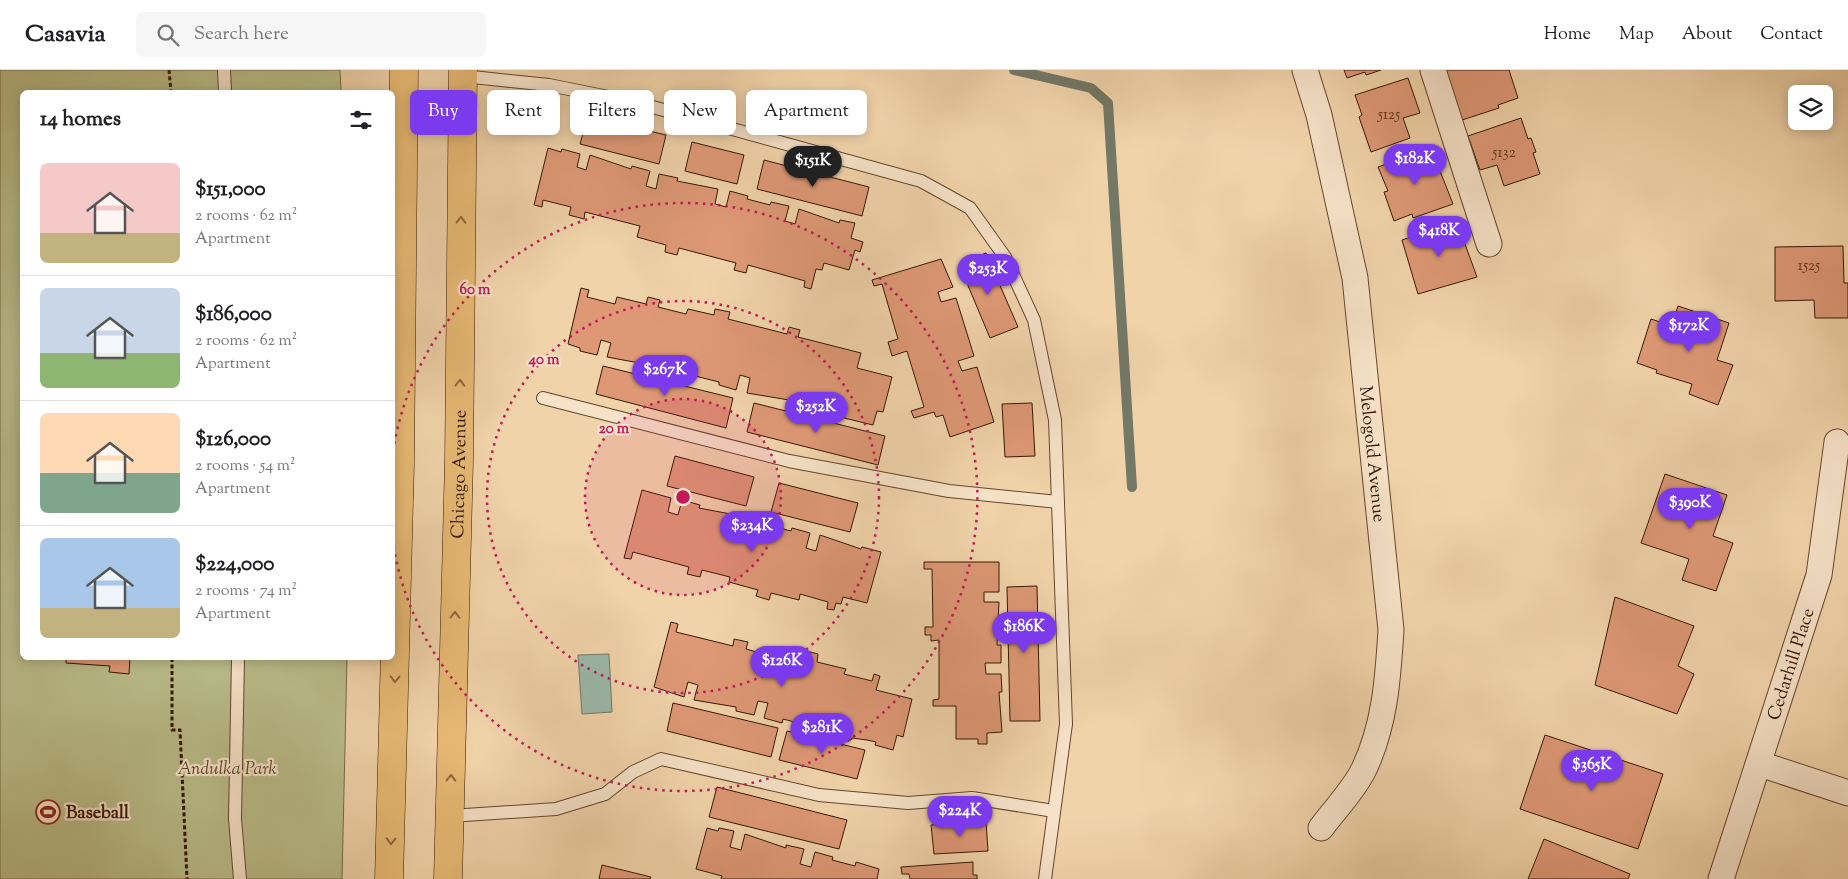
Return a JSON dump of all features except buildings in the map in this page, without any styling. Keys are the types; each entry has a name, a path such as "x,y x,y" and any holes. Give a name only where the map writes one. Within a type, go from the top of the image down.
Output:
{"main road":[{"path":"395,522 404,70"},
{"name":"Chicago Avenue","path":"448,879 459,461 463,73"},
{"path":"389,879 393,660"}],"street":[{"name":"Melogold Avenue","path":"1305,70 1319,115 1355,278 1391,630 1388,681 1377,737 1363,771 1321,828"},
{"path":"1433,70 1489,244"},
{"name":"Cedarhill Place","path":"1721,879 1760,764 1819,575 1842,436"},
{"path":"1760,764 1848,794"}],"lane":[{"path":"224,70 225,90"},
{"path":"463,73 548,85 638,103 921,181 970,208 1005,257 1034,320 1055,420 1066,724 1045,879"},
{"path":"543,398 789,461 949,491 1058,502"},
{"path":"238,660 235,819 240,879"},
{"path":"450,816 556,809 605,794 633,772 661,759 819,795 908,803 972,798 1054,811"}],"path":[{"path":"169,70 171,90"},
{"path":"172,660 172,730 180,730 187,879"}],"green space":[{"name":"Andulka Park","path":"0,70 340,70 341,90 20,90 20,660 347,660 342,879 0,879"}],"shaded area":[{"path":"609,654 612,712 582,714 578,655"}],"waterway":[{"path":"1014,70 1091,88 1108,103 1132,487"}],"place":[{"name":"Baseball","path":"48,812"}]}
